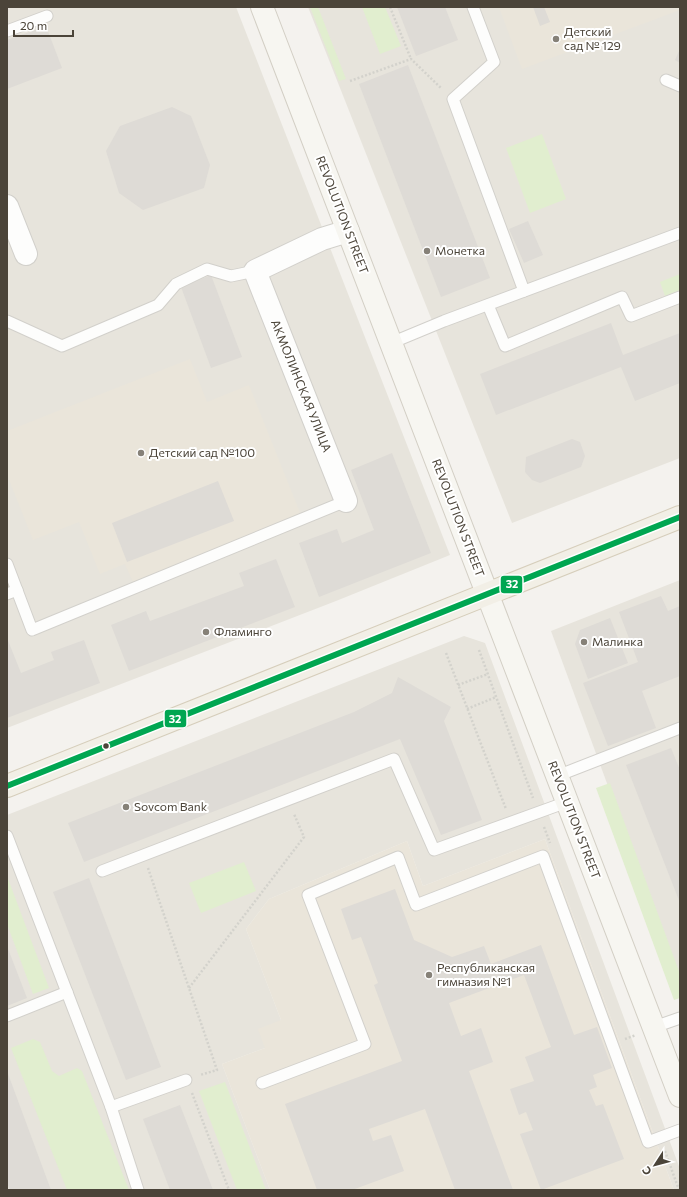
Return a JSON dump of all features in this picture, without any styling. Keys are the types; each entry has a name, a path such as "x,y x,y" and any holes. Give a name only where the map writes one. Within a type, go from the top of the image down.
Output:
{"main road":[{"name":"REVOLUTION STREET","path":"262,7 680,1096"},
{"path":"7,786 680,518"}],"street":[{"path":"7,206 26,254"},
{"path":"255,271 322,239 348,231"},
{"name":"АКМОЛИНСКАЯ УЛИЦА","path":"255,271 346,501"}],"lane":[{"path":"473,7 494,62 453,99 524,291"},
{"path":"7,31 47,16"},
{"path":"666,80 680,86"},
{"path":"391,343 444,321 680,232"},
{"path":"7,321 62,346 158,305 176,284 207,269 231,276 255,271"},
{"path":"488,305 505,346 622,297 631,316 680,298"},
{"path":"7,564 12,592 32,630 346,501"},
{"path":"557,776 680,728"},
{"path":"102,871 394,759 434,850 568,802"},
{"path":"7,836 111,1107 138,1190"},
{"path":"262,1083 365,1044 308,895 398,857 416,905 543,856 648,1142 680,1130"},
{"path":"7,1016 67,992"},
{"path":"654,1027 680,1018"},
{"path":"111,1107 186,1080"}],"path":[{"path":"390,7 411,60 453,99"},
{"path":"350,81 411,60"},
{"path":"446,653 511,823"},
{"path":"458,685 488,674"},
{"path":"467,709 496,698"},
{"path":"189,989 304,837 288,800"},
{"path":"144,855 217,1070 186,1080 229,1190"}],"shaded area":[{"path":"7,7 236,7 450,555 336,601 7,728"},
{"path":"308,7 680,7 680,458 512,523"},
{"name":"Детский сад № 129","path":"499,7 680,7 680,10 522,69"},
{"name":"Детский сад №100","path":"190,359 207,402 249,385 301,515 133,582 125,564 100,574 79,522 33,540 7,475 7,431"},
{"path":"680,580 680,982 551,631"},
{"path":"464,636 485,643 680,1169 680,1190 674,1190 545,839 423,886 407,841 269,899 246,929 281,1020 265,1048 222,1064 270,1190 7,1190 7,815"},
{"name":"Республиканская гимназия №1","path":"545,839 674,1190 270,1190 222,1064 265,1048 258,1029 281,1020 246,929 269,899 407,841 423,886"}],"green space":[{"path":"310,7 318,7 346,79 339,81"},
{"path":"362,7 385,7 401,46 380,54"},
{"path":"542,134 566,199 530,213 506,148"},
{"path":"680,274 680,290 665,296 660,282"},
{"path":"610,783 680,974 680,998 674,1000 596,788"},
{"path":"244,862 256,891 201,913 189,883"},
{"path":"7,876 49,988 33,994 7,924"},
{"path":"33,1039 40,1042 52,1071 59,1076 77,1068 82,1071 129,1190 67,1190 11,1048"},
{"path":"225,1082 266,1190 237,1190 199,1091"}],"building":[{"path":"397,7 445,7 458,40 416,56"},
{"path":"533,7 544,7 550,22 540,26"},
{"path":"46,26 62,68 7,89 7,40"},
{"path":"680,49 680,63 675,60"},
{"path":"408,65 490,278 441,297 359,84"},
{"path":"172,107 191,116 210,165 204,188 143,210 119,193 106,151 120,126"},
{"path":"528,221 543,255 524,263 509,229"},
{"path":"211,275 242,357 211,368 181,287"},
{"path":"611,323 623,355 680,333 680,383 635,401 621,367 496,415 480,374"},
{"path":"572,439 580,442 585,456 581,467 540,483 532,480 525,472 526,457"},
{"path":"392,453 431,553 319,597 299,543 337,529 342,543 374,530 351,470"},
{"path":"218,481 234,521 127,562 112,523"},
{"path":"276,559 295,607 129,671 111,625 146,611 150,621 244,586 239,573"},
{"path":"661,596 668,611 680,606 680,676 642,691 656,728 608,746 583,683 638,662 619,612"},
{"path":"610,618 628,663 588,679 575,644 580,630"},
{"path":"7,638 21,673 54,660 51,652 84,640 100,683 7,718"},
{"path":"398,677 451,707 444,721 482,820 441,835 400,739 84,862 68,823 354,712 392,693"},
{"path":"671,748 680,770 680,903 626,765"},
{"path":"89,878 161,1067 126,1080 53,892"},
{"path":"395,889 414,940 452,957 484,946 491,964 541,945 574,1035 597,1027 612,1068 593,1075 597,1087 589,1090 596,1106 603,1104 624,1159 541,1190 520,1134 533,1130 526,1112 519,1115 510,1089 534,1081 525,1057 551,1047 524,975 449,1003 461,1036 481,1028 493,1062 469,1071 513,1190 455,1190 425,1109 369,1129 373,1141 391,1135 404,1171 352,1190 317,1190 285,1104 402,1061 374,985 378,983 361,937 352,940 341,909"},
{"path":"7,946 27,998 7,1006"},
{"path":"7,1071 51,1190 10,1190 7,1183"},
{"path":"180,1105 213,1190 170,1190 143,1119"}],"transit line":[{"name":"32","path":"7,786 680,517"}],"place":[{"name":"Детский сад № 129","path":"556,39"},
{"name":"Монетка","path":"427,251"},
{"name":"Детский сад №100","path":"141,453"},
{"name":"Фламинго","path":"206,632"},
{"name":"Малинка","path":"584,642"},
{"name":"Sovcom Bank","path":"126,807"},
{"name":"Республиканская гимназия №1","path":"429,975"}]}
